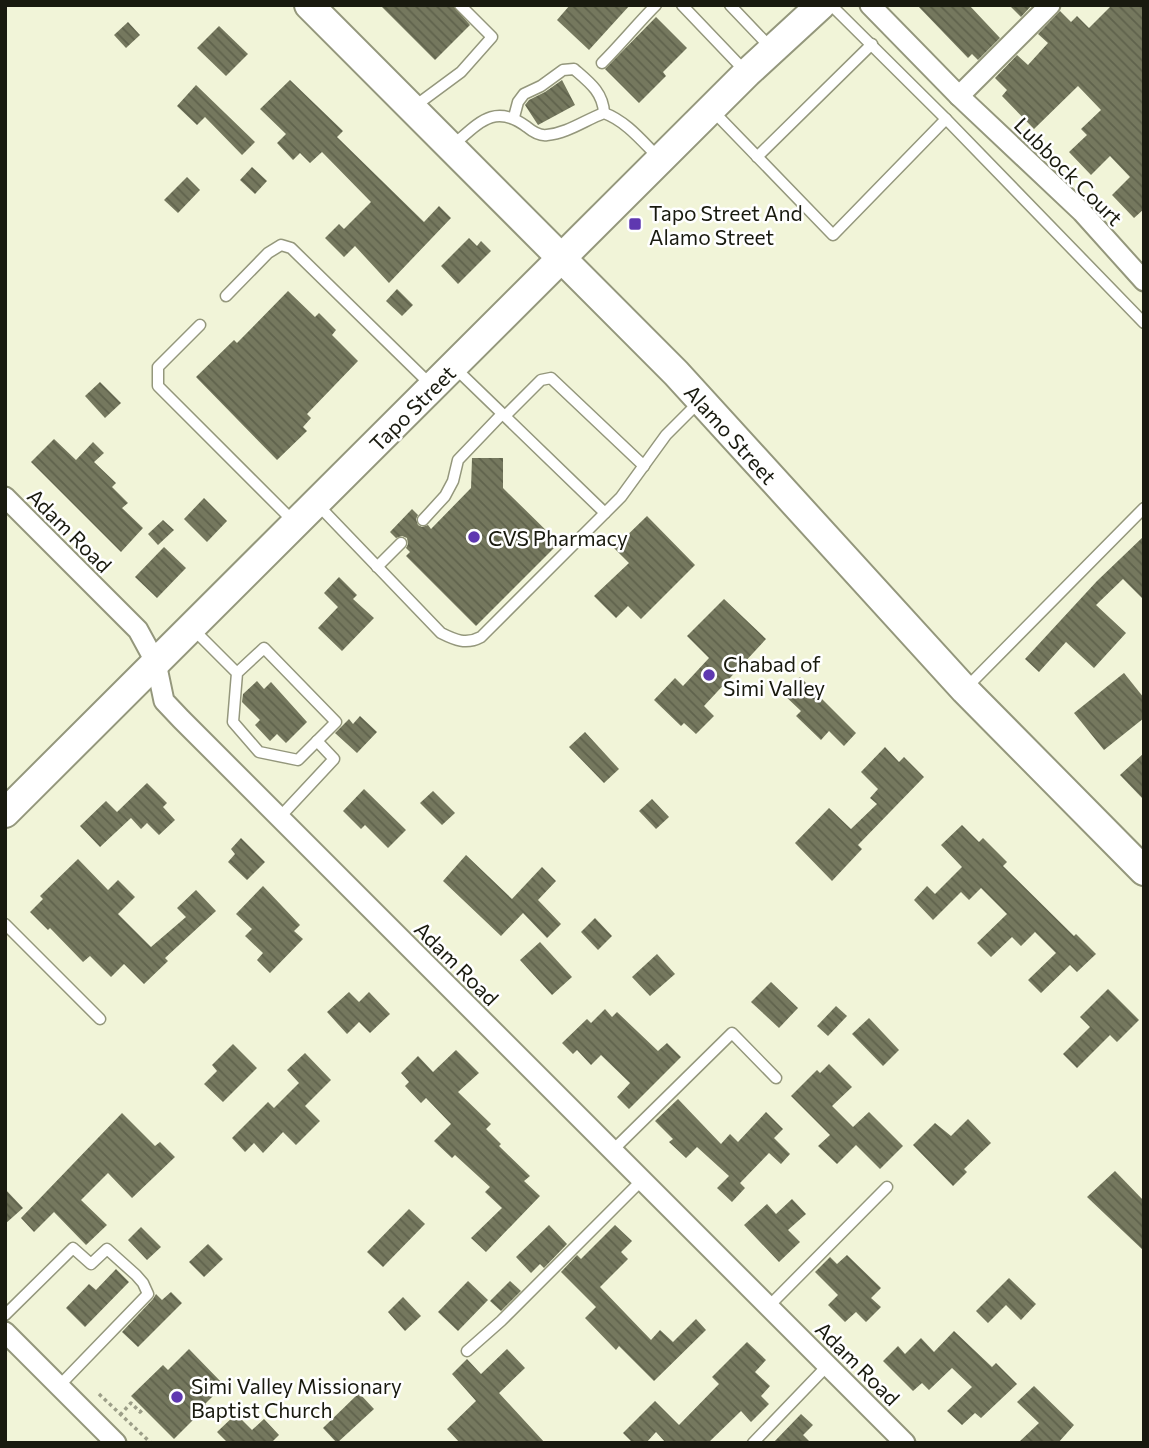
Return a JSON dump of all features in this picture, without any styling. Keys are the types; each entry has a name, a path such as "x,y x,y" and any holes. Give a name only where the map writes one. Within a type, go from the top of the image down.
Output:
{"main road":[{"name":"Alamo Street","path":"309,5 701,400 965,690 1144,871"},
{"name":"Tapo Street","path":"5,813 747,74 821,5"}],"street":[{"name":"Lubbock Court","path":"870,5 959,96 1082,212 1144,281"},
{"path":"959,96 1050,5"},
{"name":"Adam Road","path":"5,498 138,630 156,663 164,701 905,1443"},
{"path":"5,1332 116,1443"}],"lane":[{"path":"411,108 461,72 492,37 460,5"},
{"path":"602,63 656,5"},
{"path":"682,5 747,74"},
{"path":"730,5 772,50"},
{"path":"831,5 1144,323"},
{"path":"757,156 872,44"},
{"path":"514,117 518,102 524,94 563,70 570,69 574,69 599,92 604,103 604,113"},
{"path":"711,110 833,235 946,120"},
{"path":"450,147 487,117 514,117 534,132 545,136 575,127 604,113 614,117 635,134 661,160"},
{"path":"226,296 268,253 281,245 291,248 433,387"},
{"path":"201,325 158,368 158,386 296,524"},
{"path":"453,366 605,513"},
{"path":"423,520 445,496 453,481 458,460 541,380 551,378 644,466"},
{"path":"316,503 441,633 458,642 474,640 481,637 621,497 666,435 701,400"},
{"path":"965,690 1144,508"},
{"path":"377,567 401,543"},
{"path":"192,627 237,673"},
{"path":"264,648 336,722 298,760 259,752 233,722 237,673 264,648"},
{"path":"279,818 334,759 317,741"},
{"path":"5,924 100,1018"},
{"path":"612,1151 732,1033 776,1078"},
{"path":"467,1351 501,1321 642,1181"},
{"path":"769,1306 887,1187"},
{"path":"5,1315 73,1248 91,1264 107,1249 143,1283 148,1294 59,1386"},
{"path":"753,1443 828,1364"}],"path":[{"path":"99,1394 151,1443"},
{"path":"120,1415 131,1403 140,1412 144,1408"}],"building":[{"path":"380,5 453,5 470,25 435,60"},
{"path":"570,5 630,5 589,50 557,20"},
{"path":"917,5 969,5 1000,38 978,60 972,54 968,58"},
{"path":"1009,5 1032,5 1021,17"},
{"path":"1112,5 1144,5 1144,209 1134,218 1112,195 1130,177 1110,156 1091,175 1069,152 1087,135 1081,129 1101,110 1078,86 1034,129 1002,96 1007,90 995,78 1017,55 1028,65 1048,43 1038,34 1060,11 1071,22 1077,16 1089,28"},
{"path":"656,17 687,48 663,72 666,76 639,103 605,69"},
{"path":"128,22 140,35 126,48 114,35"},
{"path":"219,26 248,54 226,76 197,48"},
{"path":"290,80 343,131 337,137 424,222 439,206 451,218 389,283 355,246 344,257 325,238 339,224 344,229 371,202 322,152 310,163 300,153 293,160 277,143 286,134 260,109"},
{"path":"562,80 575,105 538,125 525,105"},
{"path":"196,85 255,142 242,155 205,117 197,125 177,106"},
{"path":"252,167 267,181 255,194 240,180"},
{"path":"187,177 200,190 178,213 164,200"},
{"path":"469,238 477,246 481,241 491,251 458,284 441,266"},
{"path":"397,289 413,305 402,316 386,301"},
{"path":"288,291 315,317 319,313 336,330 332,335 358,361 307,414 311,418 303,427 307,431 277,460 196,377 234,340 237,343"},
{"path":"100,382 121,403 105,418 85,396"},
{"path":"54,439 76,460 93,442 104,453 94,462 116,483 112,487 128,503 122,508 143,528 121,552 31,462"},
{"name":"CVS Pharmacy","path":"472,458 503,458 503,488 559,543 476,626 406,556 410,552 406,548 407,538 396,538 390,532 412,509 418,515 418,525 428,525 431,529 471,488"},
{"path":"204,498 227,521 207,542 184,519"},
{"path":"647,516 695,565 641,619 628,606 616,618 594,596 629,563 614,548"},
{"path":"163,520 174,530 158,545 148,534"},
{"path":"1144,536 1144,600 1123,579 1096,605 1126,633 1094,668 1066,642 1039,672 1025,659 1097,581"},
{"path":"164,547 186,568 157,598 135,577"},
{"path":"339,577 357,595 353,599 374,618 342,651 318,628 338,607 324,593"},
{"path":"724,599 766,639 704,706 714,716 696,734 684,723 681,726 654,700 675,678 683,686 709,658 687,636"},
{"path":"1124,673 1144,698 1144,718 1104,750 1074,713"},
{"path":"800,677 856,733 844,746 829,731 821,740 796,716 801,711 783,694"},
{"path":"257,681 264,689 271,682 307,722 286,743 277,734 270,741 255,725 260,720 242,702 243,694"},
{"path":"360,716 377,732 357,753 335,733 349,719 353,724"},
{"path":"585,732 619,769 604,783 569,747"},
{"path":"885,747 899,762 904,757 924,777 858,845 862,849 832,881 795,843 829,808 851,829 877,804 870,798 878,789 861,772"},
{"path":"1144,753 1144,800 1120,775"},
{"path":"147,783 167,803 163,807 175,820 159,835 147,823 141,829 131,818 100,847 80,826 106,801 117,812"},
{"path":"364,789 406,830 388,848 365,825 361,829 343,811"},
{"path":"433,791 455,813 442,825 420,803"},
{"path":"652,799 669,817 656,829 639,811"},
{"path":"962,825 979,842 983,838 1007,862 1003,866 1096,954 1077,972 1070,965 1041,993 1028,980 1056,953 1035,932 1021,946 1012,937 991,957 977,943 1007,914 981,888 969,900 961,892 933,920 914,900 927,886 935,894 962,867 941,845"},
{"path":"241,838 265,862 247,880 228,862 235,854 231,849"},
{"path":"466,855 512,899 542,867 556,881 538,900 561,924 547,938 523,913 501,936 443,881"},
{"path":"78,859 108,890 118,880 135,897 118,914 151,947 186,917 177,908 196,890 216,911 165,958 168,961 144,984 124,964 111,977 90,956 83,962 30,912 43,899 40,896"},
{"path":"263,886 300,925 294,931 303,939 270,973 257,960 263,953 245,936 252,929 236,914"},
{"path":"595,918 612,936 598,950 581,932"},
{"path":"540,942 572,977 552,995 520,960"},
{"path":"657,954 675,974 650,996 632,977"},
{"path":"771,982 798,1008 779,1028 751,1002"},
{"path":"1108,989 1139,1020 1117,1042 1110,1035 1077,1068 1063,1054 1090,1027 1080,1017"},
{"path":"349,992 359,1002 369,992 390,1014 370,1033 359,1022 347,1034 327,1012"},
{"path":"836,1006 847,1016 828,1036 817,1026"},
{"path":"605,1009 612,1017 617,1012 658,1051 667,1043 681,1057 629,1109 617,1097 630,1083 601,1055 591,1065 577,1050 573,1054 562,1043 587,1019 591,1023"},
{"path":"869,1018 899,1050 883,1066 852,1034"},
{"path":"233,1044 257,1068 223,1102 204,1084 217,1071 212,1065"},
{"path":"456,1050 479,1073 458,1092 491,1124 486,1129 501,1144 499,1146 530,1176 524,1181 540,1196 486,1252 471,1238 502,1208 485,1192 490,1187 455,1155 452,1158 434,1141 451,1124 426,1098 421,1103 405,1086 409,1082 401,1073 418,1056 433,1072"},
{"path":"305,1053 331,1080 305,1106 320,1121 296,1145 283,1132 263,1153 254,1143 245,1152 232,1138 268,1102 274,1108 299,1083 287,1070"},
{"path":"829,1064 852,1087 832,1106 853,1127 869,1112 903,1146 880,1169 856,1145 837,1164 818,1146 830,1135 791,1096 817,1070 820,1073"},
{"path":"678,1099 721,1144 730,1134 738,1142 766,1112 783,1129 774,1138 790,1154 781,1164 769,1153 740,1183 745,1188 732,1202 717,1188 729,1176 697,1147 686,1158 669,1142 673,1139 655,1121"},
{"path":"122,1113 155,1146 160,1142 175,1157 132,1198 108,1173 81,1200 107,1225 86,1245 54,1212 34,1232 21,1218"},
{"path":"968,1119 991,1143 964,1169 967,1172 953,1186 913,1145 935,1123 951,1136"},
{"path":"1115,1171 1144,1201 1144,1251 1087,1197"},
{"path":"5,1189 23,1208 5,1224"},
{"path":"792,1199 806,1214 788,1230 800,1242 779,1262 744,1225 767,1204 776,1214"},
{"path":"409,1209 425,1224 383,1267 367,1252"},
{"path":"549,1225 567,1244 544,1268 540,1264 531,1273 516,1257"},
{"path":"615,1225 632,1241 621,1252 628,1259 600,1287 651,1340 660,1330 673,1342 696,1319 706,1330 654,1381 619,1346 616,1350 585,1318 596,1307 561,1272 577,1255 581,1259"},
{"path":"141,1227 161,1247 147,1260 128,1240"},
{"path":"208,1244 223,1259 204,1277 189,1262"},
{"path":"847,1255 881,1288 871,1298 881,1307 866,1322 856,1312 845,1322 828,1305 838,1295 815,1272 830,1257 837,1264"},
{"path":"116,1269 129,1282 85,1327 66,1308 89,1284 96,1290"},
{"path":"1009,1278 1036,1304 1021,1320 1006,1305 988,1323 976,1311"},
{"path":"468,1281 488,1300 458,1331 438,1312"},
{"path":"510,1281 521,1291 501,1311 490,1301"},
{"path":"171,1292 182,1303 138,1347 122,1332 156,1294 162,1300"},
{"path":"403,1297 421,1316 405,1331 388,1312"},
{"path":"954,1331 992,1367 996,1363 1017,1384 981,1418 975,1413 962,1425 947,1411 972,1387 952,1368 929,1390 922,1383 913,1391 883,1361 898,1346 905,1354 921,1338 934,1352"},
{"path":"747,1342 766,1360 755,1372 770,1386 761,1396 769,1404 751,1422 741,1411 708,1443 666,1443 656,1432 646,1443 633,1443 623,1433 655,1401 679,1425 719,1384 712,1377"},
{"path":"189,1349 224,1385 174,1439 131,1396 163,1365 168,1370"},
{"path":"507,1349 525,1368 499,1393 545,1443 460,1443 447,1429 476,1401 452,1374 467,1359 481,1374"},
{"path":"1034,1386 1074,1425 1058,1443 1018,1443 1039,1423 1017,1402"},
{"path":"359,1393 374,1409 337,1443 323,1428"},
{"path":"236,1414 252,1430 264,1419 279,1435 271,1443 228,1443 217,1432"},
{"path":"801,1414 813,1425 803,1435 811,1443 773,1443"}],"place":[{"name":"Tapo Street And Alamo Street","path":"635,224"},
{"name":"CVS Pharmacy","path":"474,537"},
{"name":"Chabad of Simi Valley","path":"709,675"},
{"name":"Simi Valley Missionary Baptist Church","path":"177,1397"}]}
